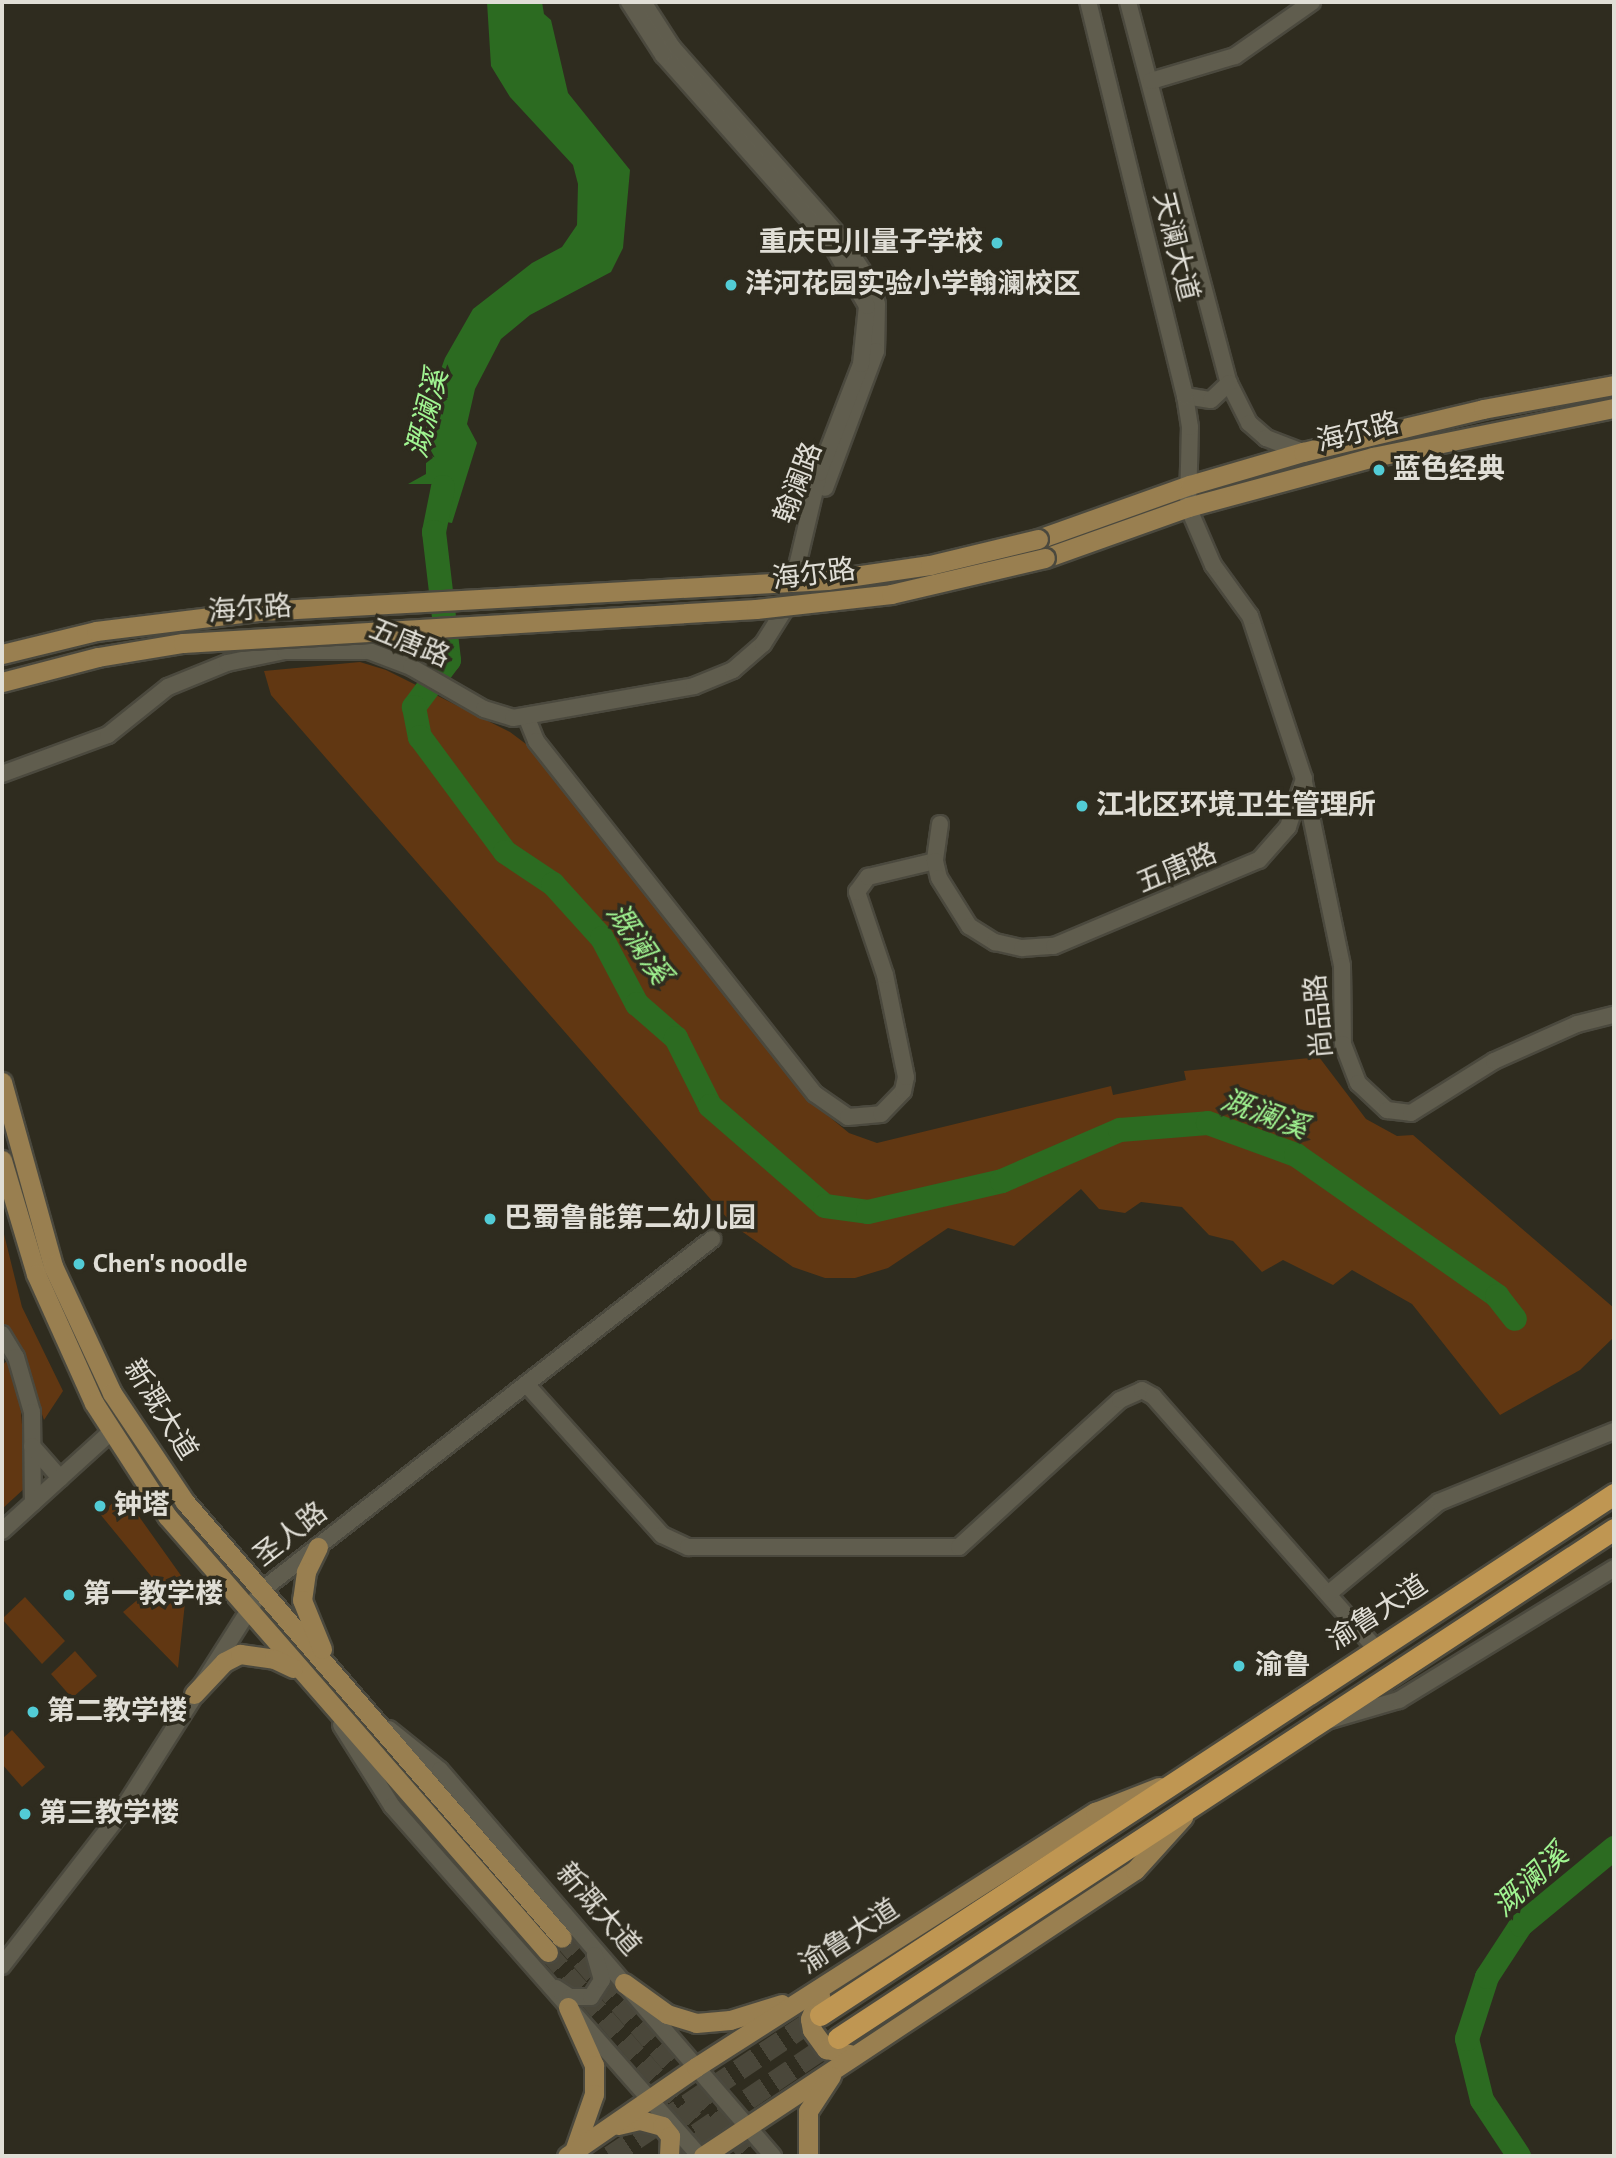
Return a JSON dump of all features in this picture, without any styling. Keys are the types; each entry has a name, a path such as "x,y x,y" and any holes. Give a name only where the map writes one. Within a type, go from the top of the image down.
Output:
{"highway":[{"name":"渝鲁大道","path":"820,2015 1375,1648 1614,1494"},
{"name":"渝鲁大道","path":"844,2046 1191,1808 1614,1528"}],"main road":[{"name":"海尔路","path":"2,654 96,631 260,611 827,580 930,565 1038,539 1190,485 1303,452 1483,409 1614,384"},
{"name":"海尔路","path":"2,682 98,657 183,643 756,609 891,593 1045,558 1188,507 1373,457 1614,408"},
{"name":"新溉大道","path":"2,1082 53,1266 112,1393 185,1502 369,1713 555,1945 325,1700 167,1516 94,1403 36,1274 2,1160"},
{"path":"318,1547 306,1572 302,1600 334,1672"},
{"path":"194,1694 224,1662 240,1654 274,1658 300,1672"},
{"name":"渝鲁大道","path":"570,2154 696,2067 1095,1812 1173,1781"},
{"path":"624,1983 667,2014 696,2023 746,2017 825,1987"},
{"path":"825,1987 812,2008 812,2030 826,2049 844,2046"},
{"path":"568,2007 594,2065 592,2103 570,2154"},
{"path":"808,2156 805,2126 814,2098 844,2046"},
{"name":"渝鲁大道","path":"701,2156 747,2127 844,2046"},
{"path":"608,2128 651,2120 670,2136 669,2156"}],"street":[{"name":"翰澜路","path":"629,2 663,55 834,247 867,306 861,364 819,473 800,552"},
{"name":"翰澜路","path":"643,2 672,47 841,238 858,261 877,304 880,327 871,369 800,552"},
{"name":"天澜大道","path":"1088,2 1185,396 1190,485 1188,507"},
{"name":"天澜大道","path":"1128,2 1151,80 1229,383 1249,423 1266,438 1303,452"},
{"path":"1151,80 1236,55 1312,2"},
{"path":"1185,396 1210,400 1229,383"},
{"path":"1188,507 1213,565 1250,616 1304,779"},
{"name":"五唐路","path":"2,774 108,735 168,687 227,663 285,651 347,648 369,651 411,667 484,709 513,718 694,686 733,670 763,644 788,604 800,552"},
{"path":"526,716 536,741 815,1094 848,1117 881,1114 903,1091 906,1077 885,975 857,892 868,877 935,861"},
{"name":"五唐路","path":"940,824 935,861 951,905 969,926 995,942 1022,948 1054,946 1259,860 1288,827 1304,779"},
{"name":"尚品路","path":"1304,779 1342,966 1343,1044 1358,1083 1387,1110 1411,1113 1494,1061 1577,1024 1614,1015"},
{"name":"圣人路","path":"2,1966 119,1815 246,1609 262,1590 712,1238"},
{"path":"2,1334 16,1357 32,1412 33,1503"},
{"path":"527,1385 662,1535 688,1547 960,1547 1120,1400 1142,1390 1153,1396 1375,1648"},
{"path":"2,1531 112,1431"},
{"path":"1328,1594 1439,1502 1614,1431"},
{"path":"32,1446 60,1478"},
{"path":"1318,1724 1399,1700 1614,1568"},
{"name":"新溉大道","path":"325,1700 392,1806 701,2156"},
{"name":"新溉大道","path":"369,1713 440,1770 773,2156"},
{"path":"545,1981 580,1999 599,1990 600,1966 588,1941"}],"shaded area":[{"path":"360,662 386,670 510,732 530,747 804,1096 849,1133 877,1143 1111,1086 1113,1095 1186,1080 1184,1071 1319,1057 1366,1119 1397,1136 1413,1135 1614,1308 1614,1337 1580,1370 1500,1415 1412,1304 1352,1270 1333,1285 1283,1260 1262,1272 1233,1241 1209,1235 1182,1207 1141,1202 1125,1213 1099,1209 1081,1189 1014,1246 948,1228 888,1268 855,1278 825,1278 793,1267 734,1226 271,695 264,671"},
{"path":"2,1226 22,1307 63,1391 44,1420 20,1353 2,1321"},
{"path":"2,1341 12,1357 19,1388 27,1486 2,1509 2,1366 9,1358 2,1350"},
{"path":"123,1494 187,1584 178,1668 123,1612 148,1591 151,1576 100,1514"},
{"path":"25,1597 65,1641 42,1664 2,1619"},
{"path":"75,1651 97,1676 72,1698 51,1674"},
{"path":"12,1730 45,1767 22,1787 2,1764 2,1739"}],"water":[{"path":"487,2 542,2 544,14 551,20 568,93 630,170 623,248 611,272 530,315 501,339 475,389 467,424 477,443 452,523 428,519 433,484 408,484 426,474 426,410 445,358 473,309 532,263 562,247 577,225 578,184 573,165 510,97 491,66"}],"waterway":[{"name":"溉澜溪","path":"443,487 434,532 449,660 414,707 420,737 505,852 553,884 602,938 637,1004 676,1038 710,1106 825,1206 868,1212 1002,1181 1120,1130 1208,1123 1296,1155 1497,1296 1515,1319"},
{"name":"溉澜溪","path":"1519,2156 1482,2100 1467,2039 1487,1977 1521,1925 1614,1848"}],"tunnel":[{"path":"562,1938 750,2156"},
{"path":"548,1952 726,2156"},
{"path":"610,2156 820,2015"},
{"path":"671,2151 838,2038"}],"place":[{"name":"重庆巴川量子学校","path":"997,243"},
{"name":"洋河花园实验小学翰澜校区","path":"731,285"},
{"name":"蓝色经典","path":"1379,470"},
{"name":"江北区环境卫生管理所","path":"1082,806"},
{"name":"巴蜀鲁能第二幼儿园","path":"490,1219"},
{"name":"Chen's noodle","path":"79,1264"},
{"name":"钟塔","path":"100,1506"},
{"name":"第一教学楼","path":"69,1595"},
{"name":"渝鲁","path":"1239,1666"},
{"name":"第二教学楼","path":"33,1712"},
{"name":"第三教学楼","path":"25,1814"}]}
